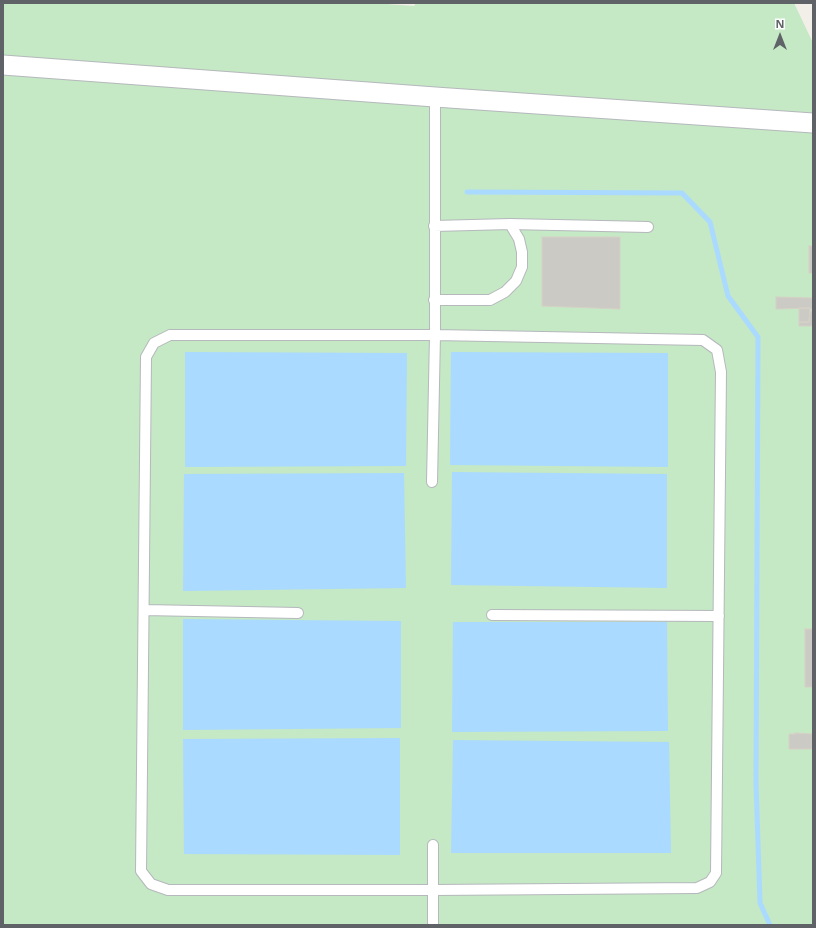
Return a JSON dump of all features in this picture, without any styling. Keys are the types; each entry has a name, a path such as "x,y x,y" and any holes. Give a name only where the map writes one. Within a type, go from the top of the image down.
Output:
{"street":[{"path":"3,65 435,98 813,123"}],"lane":[{"path":"432,482 435,335 435,98"},
{"path":"434,226 510,224 648,228"},
{"path":"434,300 490,300 505,292 516,281 522,268 522,252 519,239 510,224"},
{"path":"170,335 435,335 702,340 717,350 721,372 716,873 710,882 697,888 168,890 151,884 141,871 144,610 146,357 154,343 170,335"},
{"path":"144,610 298,613"},
{"path":"492,615 719,616"},
{"path":"433,845 433,925"}],"green space":[{"path":"3,3 373,3 414,6 416,3 794,3 813,43 813,925 3,925"}],"water":[{"path":"185,352 407,353 406,466 185,467"},
{"path":"451,352 668,353 668,467 450,465"},
{"path":"452,472 667,474 667,588 451,585"},
{"path":"404,473 406,588 183,591 184,474"},
{"path":"183,619 401,621 401,728 183,730"},
{"path":"453,622 667,622 668,731 452,732"},
{"path":"400,738 400,855 184,854 183,739"},
{"path":"453,740 669,742 671,853 451,853"}],"building":[{"path":"542,237 620,237 620,309 542,306"},
{"path":"809,246 813,246 813,273 809,273"},
{"path":"776,297 813,298 813,309 776,309"},
{"path":"799,308 810,308 809,322 799,322"},
{"path":"810,311 813,311 813,326 799,326 799,322 809,322"},
{"path":"805,629 813,629 813,687 805,687"},
{"path":"789,734 813,734 813,749 789,749"}],"waterway":[{"path":"467,192 682,193 710,222 728,296 758,337 756,783 760,903 770,925"}]}
